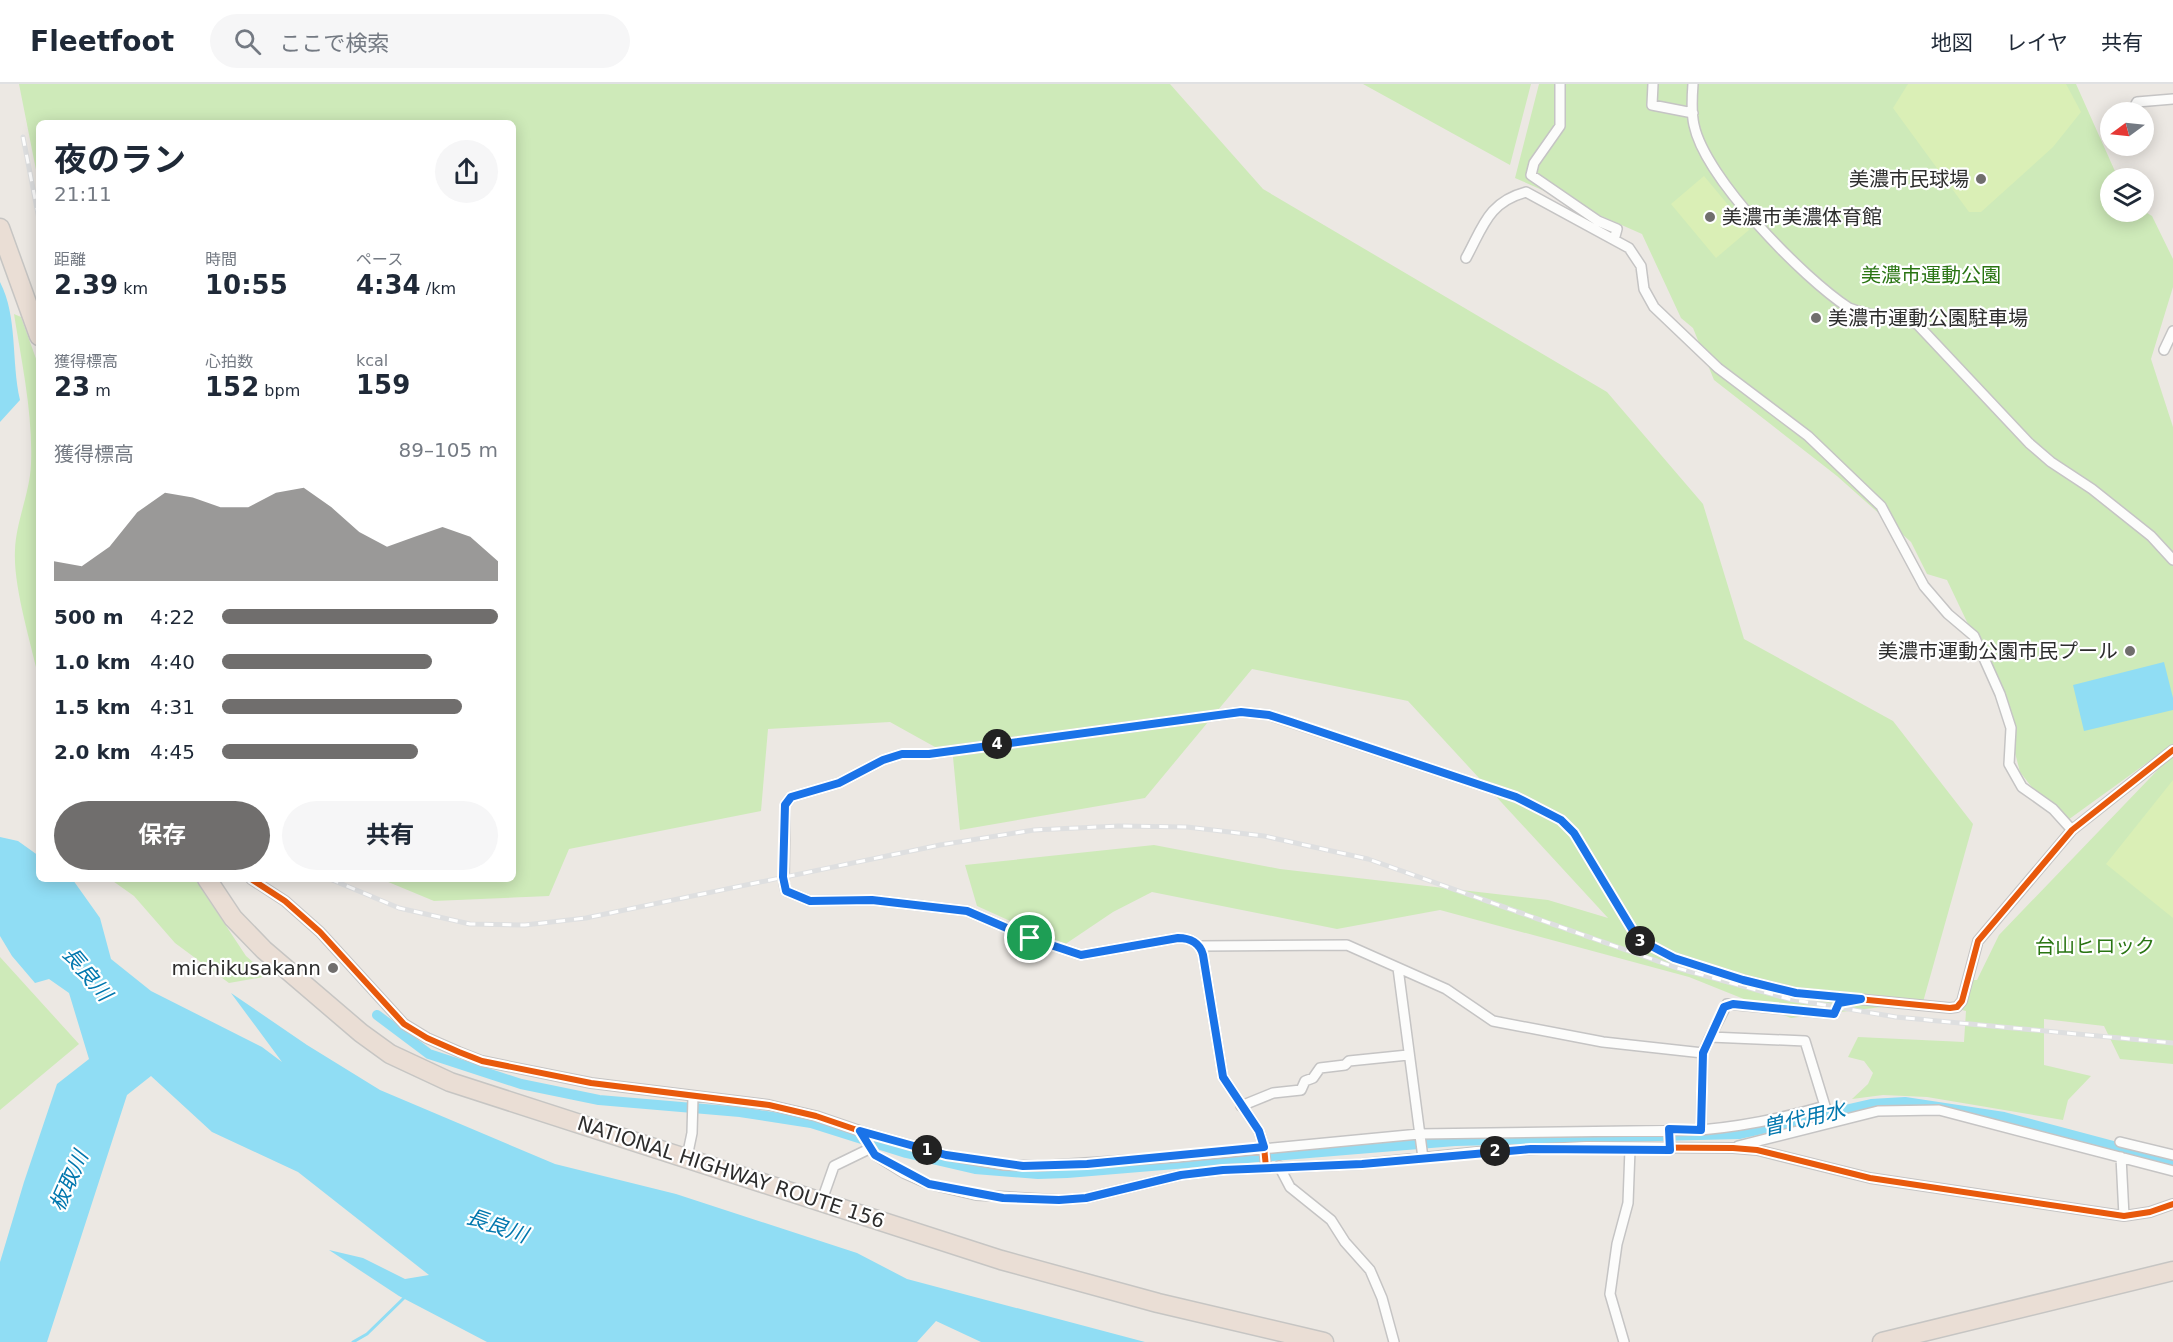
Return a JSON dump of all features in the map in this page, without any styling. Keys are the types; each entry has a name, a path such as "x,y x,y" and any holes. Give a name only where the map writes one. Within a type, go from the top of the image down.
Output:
{"highway":[{"path":"0,228 36,328"},
{"name":"NATIONAL HIGHWAY ROUTE 156","path":"209,882 233,918 264,950 361,1034 390,1053 450,1082 822,1200 1001,1260 1158,1303 1324,1342"},
{"path":"1882,1342 2173,1271"}],"street":[{"path":"1560,84 1560,126 1534,163 1531,175 1598,221 1617,229 1614,240"},
{"path":"1653,84 1652,105 1693,113"},
{"path":"1693,84 1694,127 1714,168 1762,231 1784,253 1849,308 1861,313 1899,317 1917,324 2029,443 2050,462 2092,489 2151,536 2173,560"},
{"path":"2137,102 2173,99"},
{"path":"1466,258 1489,214 1500,202 1526,192 1629,248 1641,266 1644,289 1654,307 1718,368 1808,436 1881,506 1924,586 1948,614 1974,636 2000,694 2011,728 2009,764 2022,787 2053,809 2072,830"},
{"path":"2164,350 2173,331"},
{"path":"1266,1165 1259,1131 1223,1077 1203,955 1199,946 1189,939 1178,938 1081,955 1030,938 967,911 872,900 810,901 786,891 784,883 785,805 791,797 839,783 883,760 902,754 929,754 1241,712 1269,715 1516,797 1561,820 1574,833 1638,939 1674,958 1743,980 1796,993 1957,1007 1962,1001 1978,941 2072,830 2173,750"},
{"path":"256,882 285,901 320,932 404,1024 427,1038 482,1061 693,1104 769,1106 816,1116 862,1133 937,1153 1004,1165 1087,1164 1179,1158 1420,1136 1669,1139 1766,1152 1870,1178 2124,1216 2150,1212 2173,1204"},
{"path":"1199,946 1334,943 1358,948 1446,989 1493,1021 1603,1042 1703,1053"},
{"path":"1398,968 1423,1154"},
{"path":"1701,1130 1703,1053 1727,1005 1834,1014 1839,1003 1861,999"},
{"path":"862,1133 870,1146 886,1162 929,1184 1003,1198 1086,1198 1180,1173 1266,1165 1362,1164 1423,1154 1477,1152 1552,1139 1630,1149 1701,1130 1755,1124 1825,1106 1805,1041 1710,1037"},
{"path":"1241,1106 1273,1094 1301,1090 1305,1081 1313,1078 1320,1068 1345,1065 1349,1061 1408,1055"},
{"path":"687,1157 693,1104"},
{"path":"1733,1148 1850,1116 1908,1109 1951,1113 2173,1171"},
{"path":"2120,1142 2173,1155"},
{"path":"822,1200 834,1166 870,1146"},
{"path":"1624,1342 1610,1294 1617,1244 1628,1203 1630,1149"},
{"path":"2121,1157 2124,1216"},
{"path":"1179,1158 1180,1173"},
{"path":"1279,1166 1290,1187 1331,1220 1345,1242 1370,1270 1382,1298 1394,1342"}],"green space":[{"path":"19,84 1170,84 1263,189 1607,392 1703,504 1744,639 1893,721 1973,824 1923,1002 1791,1018 1689,977 1440,910 1337,929 1152,892 1113,912 1064,945 977,906 965,865 1154,845 1280,869 1548,900 1608,918 1408,701 1252,669 1145,798 960,830 953,757 890,722 768,729 761,811 569,849 549,896 434,901 388,882 516,882 516,120 36,120 36,170"},
{"path":"1363,84 1531,84 1510,165"},
{"name":"美濃市運動公園","path":"1539,84 2076,84 2100,138 2100,156 2108,156 2114,168 2100,168 2100,222 2154,222 2154,220 2173,259 2173,287 2151,359 2173,427 2173,744 2061,825 2020,772 1998,687 1947,580 1927,574 1911,542 1837,476 1714,380 1693,328 1681,318 1642,234 1515,178"},
{"name":"美濃市民球場","path":"1908,84 2066,84 2081,112 2053,147 1981,212 1969,212 1893,108"},
{"name":"美濃市美濃体育館","path":"1704,176 1749,230 1716,258 1671,204"},
{"path":"14,314 21,317 36,359 36,667 15,565 16,539 31,464 26,389"},
{"name":"台山ヒロック","path":"2173,754 2173,1064 2120,1059 2104,1026 2044,1019 2044,1065 2091,1076 2068,1100 2063,1120 1927,1097 1883,1095 1852,1099 1868,1084 1873,1073 1864,1061 1848,1057 1858,1037 1964,1042 1966,1011 1962,1010 1967,1000 1968,980 1977,980 1999,935"},
{"path":"2173,780 2173,918 2106,864"},
{"path":"114,882 197,882 246,956 269,976 229,983 175,943 134,896"},
{"path":"0,957 79,1044 0,1110"}],"water":[{"path":"0,282 6,296 12,324 20,400 0,422"},
{"path":"2164,662 2173,698 2173,710 2084,731 2073,685"},
{"path":"0,837 18,841 36,854 36,882 74,882 100,918 111,959 151,991 262,1047 282,1062 231,993 307,1045 380,1090 555,1164 676,1194 857,1253 907,1279 1145,1342 981,1342 936,1321 917,1342 487,1342 399,1296 329,1250 363,1258 405,1279 429,1275 298,1172 212,1132 151,1076 127,1095 47,1342 0,1342 0,1262 24,1182 57,1084 89,1059 69,993 49,979 35,983 12,956 0,936"}],"waterway":[{"name":"曽代用水","path":"377,1015 429,1054 521,1084 599,1100 740,1112 811,1123 906,1153 975,1169 1038,1174 1067,1173 1455,1141 1740,1134 1871,1104 1905,1102 2004,1117 2173,1162"},
{"path":"353,1342 367,1334 405,1297"}],"railway":[{"path":"23,137 36,204"},
{"path":"337,882 399,908 470,924 525,925 586,918 940,845 1034,830 1119,826 1187,827 1264,836 1368,859 1677,968 1789,999 1896,1017 2173,1043"}],"cycle path":[{"path":"1266,1167 1264,1147 1259,1131 1223,1077 1203,955 1197,944 1178,938 1081,955 1030,938 967,911 872,900 810,901 786,891 784,883 785,805 791,797 839,783 883,760 902,754 929,754 1241,712 1269,715 1516,797 1561,820 1574,833 1638,939 1674,958 1743,980 1796,993 1950,1008 1957,1007 1962,1001 1978,941 2072,830 2173,750"},
{"path":"256,882 285,901 320,932 404,1024 427,1038 459,1052 482,1061 591,1083 769,1105 816,1116 860,1131 875,1155 904,1173 929,1184 976,1195 1059,1200 1086,1198 1181,1175 1223,1170 1362,1164 1477,1152 1587,1147 1733,1148 1757,1150 1870,1178 2124,1216 2150,1212 2173,1204"}],"place":[{"name":"美濃市民球場","path":"1981,179"},
{"name":"美濃市美濃体育館","path":"1710,217"},
{"name":"美濃市運動公園駐車場","path":"1816,318"},
{"name":"美濃市運動公園市民プール","path":"2130,651"},
{"name":"michikusakann","path":"333,968"}],"route":[{"path":"1241,712 1269,715 1516,797 1561,820 1574,833 1592,867 1638,939 1674,958 1743,980 1796,993 1861,999 1839,1003 1834,1014 1733,1004 1724,1007 1703,1053 1701,1130 1669,1129 1670,1150 1587,1147 1531,1149 1362,1164 1223,1170 1181,1175 1086,1198 1059,1200 976,1195 929,1184 904,1173 875,1155 860,1131 946,1155 1023,1166 1178,1157 1264,1147 1259,1131 1227,1086 1220,1068 1202,949 1199,945 1189,939 1178,938 1155,944 1081,955 1030,938 967,911 931,905 872,900 810,901 786,891 783,877 785,805 791,797 797,794 839,783 883,760 902,754 929,754 1241,712"}],"water label":[{"name":"長良川","path":"87,974"},
{"name":"板取川","path":"69,1181"},
{"name":"長良川","path":"497,1226"}]}
